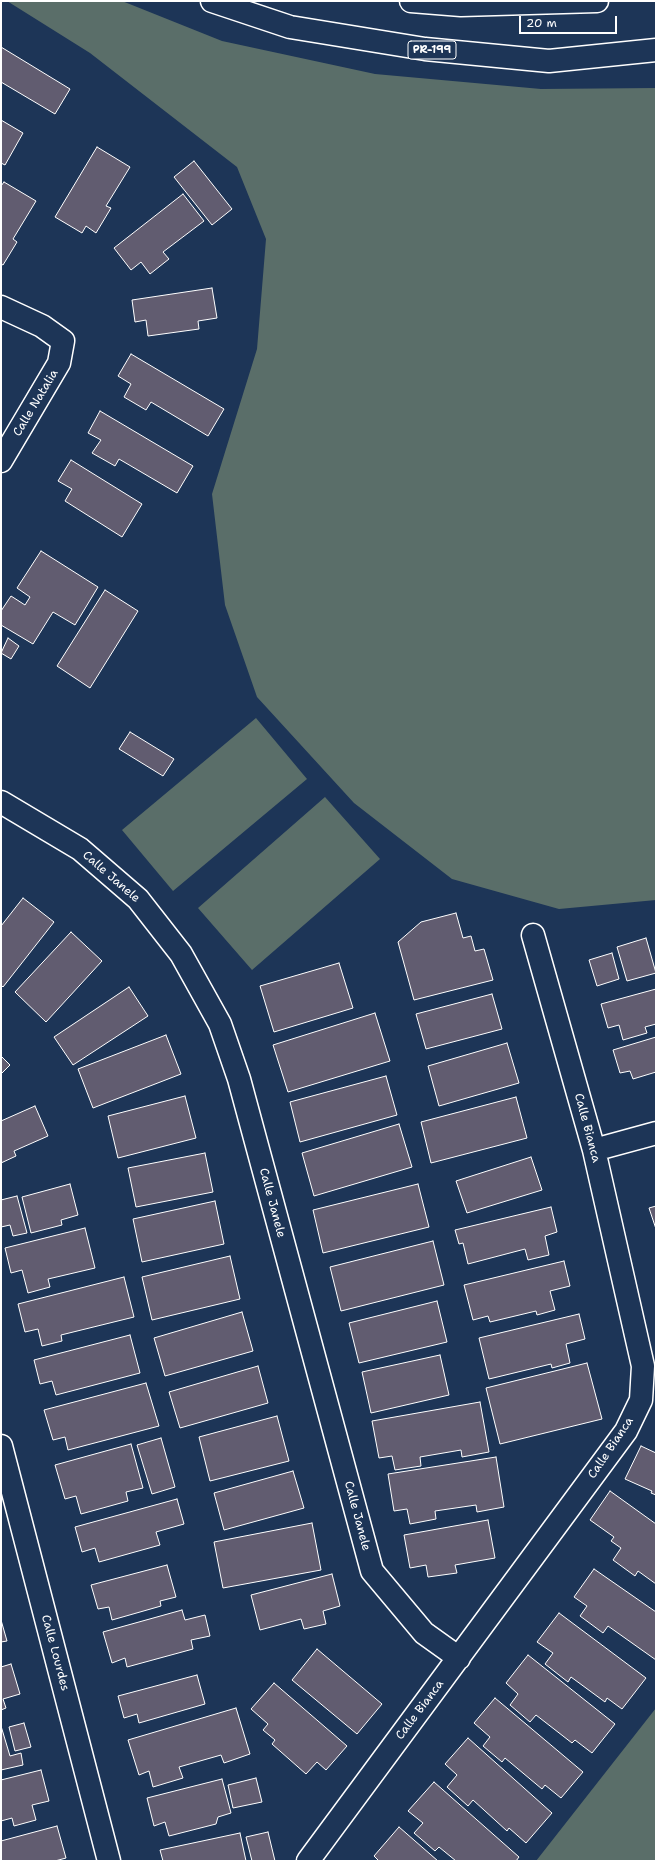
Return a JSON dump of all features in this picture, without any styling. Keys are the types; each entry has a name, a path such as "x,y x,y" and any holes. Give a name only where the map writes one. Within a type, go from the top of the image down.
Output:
{"street":[{"name":"PR-199","path":"212,1 290,27 425,49 549,61 656,50"},
{"path":"411,1 461,5 597,1"},
{"name":"Calle Natalia","path":"1,307 42,326 63,340 59,363 1,461"},
{"name":"Calle Janele","path":"1,802 80,849 138,899 181,954 220,1024 239,1079 372,1571 424,1633 459,1658"},
{"name":"Calle Bianca","path":"308,1861 626,1431 642,1400 643,1366 594,1150 533,935"},
{"path":"594,1150 656,1133"},
{"name":"Calle Lourdes","path":"1,1446 109,1861"}],"green space":[{"path":"7,1 122,1 222,41 375,74 541,89 656,88 656,900 559,909 452,879 354,803 257,697 225,605 212,494 257,349 266,239 237,167 90,53"},
{"path":"256,718 307,779 173,891 122,830"},
{"path":"325,797 380,859 252,970 198,908"},
{"path":"656,1708 656,1861 536,1861"}],"building":[{"path":"1,47 70,89 55,114 1,82"},
{"path":"1,120 23,133 5,165 1,163"},
{"path":"97,147 130,167 106,206 111,208 96,233 86,226 82,233 55,217"},
{"path":"194,161 232,209 212,225 174,177"},
{"path":"4,182 36,201 13,239 17,242 3,265 1,264 1,186"},
{"path":"183,194 204,221 163,252 169,259 150,274 141,262 131,270 114,248"},
{"path":"212,288 217,318 198,321 199,329 148,336 146,320 135,322 132,300"},
{"path":"131,354 224,409 208,436 151,402 146,410 124,397 131,384 118,376"},
{"path":"100,411 193,466 177,493 119,459 115,466 92,453 101,440 88,433"},
{"path":"71,460 142,504 122,537 65,501 72,489 58,481"},
{"path":"41,551 98,587 75,625 53,612 33,644 1,625 1,611 11,596 25,605 30,597 17,588"},
{"path":"105,590 138,611 90,688 57,666"},
{"path":"8,638 19,646 11,659 1,653"},
{"path":"130,732 174,759 163,776 119,749"},
{"path":"23,898 54,922 3,987 1,985 1,926"},
{"path":"456,913 463,938 471,936 475,951 484,949 493,980 414,1000 398,942 421,922"},
{"path":"71,932 102,961 46,1022 15,992"},
{"path":"646,938 656,973 627,981 617,947"},
{"path":"612,953 619,979 597,986 589,960"},
{"path":"339,963 353,1008 274,1032 260,986"},
{"path":"129,987 148,1016 73,1065 54,1037"},
{"path":"656,989 656,1024 645,1027 647,1033 623,1040 619,1025 608,1028 601,1004"},
{"path":"492,994 502,1029 426,1049 416,1014"},
{"path":"375,1013 390,1061 288,1092 273,1045"},
{"path":"166,1035 181,1074 93,1108 78,1069"},
{"path":"656,1037 656,1072 633,1079 630,1071 620,1073 613,1050"},
{"path":"507,1043 519,1083 439,1106 428,1066"},
{"path":"1,1056 10,1065 1,1074"},
{"path":"386,1076 397,1115 300,1142 290,1102"},
{"path":"185,1096 196,1138 118,1158 108,1116"},
{"path":"516,1097 527,1138 431,1163 421,1122"},
{"path":"35,1106 48,1136 14,1151 16,1156 1,1163 1,1121"},
{"path":"399,1124 412,1167 314,1196 302,1153"},
{"path":"205,1153 213,1192 136,1207 128,1168"},
{"path":"531,1157 542,1190 467,1213 456,1181"},
{"path":"70,1184 78,1215 61,1220 62,1225 31,1233 22,1197"},
{"path":"418,1184 429,1227 323,1253 313,1210"},
{"path":"17,1196 27,1233 13,1236 10,1225 1,1227 1,1200"},
{"path":"215,1201 224,1244 142,1262 133,1219"},
{"path":"656,1206 656,1229 649,1208"},
{"path":"551,1207 557,1232 545,1236 549,1255 528,1260 525,1249 468,1264 463,1243 459,1244 455,1230"},
{"path":"85,1228 95,1268 48,1279 50,1287 28,1293 22,1270 11,1273 5,1248"},
{"path":"433,1241 444,1285 341,1311 330,1267"},
{"path":"230,1256 240,1299 152,1320 142,1277"},
{"path":"564,1261 570,1286 550,1291 555,1310 537,1315 536,1311 490,1322 488,1316 473,1320 464,1285"},
{"path":"124,1277 134,1317 61,1335 62,1341 42,1346 38,1329 25,1332 18,1304"},
{"path":"437,1301 447,1342 359,1363 349,1323"},
{"path":"242,1312 253,1351 165,1376 154,1338"},
{"path":"579,1314 585,1339 566,1344 570,1363 552,1368 551,1364 489,1379 479,1338"},
{"path":"130,1335 140,1373 56,1395 52,1381 40,1384 34,1360"},
{"path":"440,1355 449,1395 371,1413 362,1372"},
{"path":"587,1363 602,1419 500,1444 486,1388"},
{"path":"258,1366 268,1403 180,1428 169,1392"},
{"path":"146,1383 159,1426 68,1450 65,1437 53,1440 44,1410"},
{"path":"480,1402 489,1452 462,1457 461,1450 420,1457 421,1466 395,1470 392,1456 379,1458 372,1421"},
{"path":"277,1416 289,1461 210,1481 199,1437"},
{"path":"161,1438 175,1487 152,1494 137,1445"},
{"path":"131,1444 143,1488 126,1492 128,1501 81,1514 76,1496 65,1499 55,1465"},
{"path":"641,1446 656,1453 656,1495 651,1493 652,1491 625,1479"},
{"path":"496,1457 504,1507 477,1512 476,1505 435,1511 436,1519 410,1524 407,1509 394,1511 388,1474"},
{"path":"293,1471 304,1508 224,1530 214,1493"},
{"path":"610,1491 656,1524 656,1584 638,1571 635,1576 613,1560 621,1548 611,1541 614,1537 590,1520"},
{"path":"177,1499 184,1524 156,1532 160,1545 99,1562 95,1548 82,1552 75,1527"},
{"path":"488,1520 495,1558 455,1565 457,1573 428,1577 426,1565 410,1568 404,1535"},
{"path":"312,1523 321,1570 223,1588 214,1542"},
{"path":"167,1565 176,1597 160,1601 161,1606 112,1620 109,1607 98,1609 91,1585"},
{"path":"594,1569 656,1612 656,1660 608,1626 603,1633 580,1616 587,1606 574,1597"},
{"path":"332,1574 340,1606 323,1611 326,1624 304,1629 301,1619 260,1630 251,1595"},
{"path":"182,1610 185,1620 205,1615 210,1636 191,1640 193,1649 127,1667 125,1658 112,1663 103,1632"},
{"path":"559,1613 646,1678 622,1709 607,1698 605,1702 571,1677 568,1682 545,1664 553,1653 537,1642"},
{"path":"1,1620 7,1641 1,1642"},
{"path":"317,1649 382,1704 357,1734 292,1680"},
{"path":"528,1655 615,1724 592,1753 575,1740 572,1743 536,1715 530,1722 510,1705 518,1694 506,1683"},
{"path":"11,1664 20,1694 3,1699 6,1708 1,1710 1,1667"},
{"path":"197,1675 205,1704 139,1723 137,1714 124,1718 118,1696"},
{"path":"274,1683 347,1746 326,1770 317,1762 306,1774 272,1744 275,1740 263,1730 268,1724 251,1709"},
{"path":"495,1698 583,1772 561,1798 545,1785 542,1789 505,1758 502,1762 483,1746 490,1737 474,1723"},
{"path":"236,1708 250,1754 224,1763 221,1755 179,1767 183,1778 153,1787 149,1771 139,1775 128,1740"},
{"path":"24,1723 31,1747 15,1751 9,1727"},
{"path":"1,1726 10,1756 21,1753 23,1765 1,1770"},
{"path":"468,1738 552,1813 526,1843 509,1828 507,1831 473,1800 468,1806 447,1787 457,1775 445,1764"},
{"path":"41,1770 49,1801 32,1805 36,1820 14,1826 12,1818 1,1821 1,1780"},
{"path":"256,1778 262,1802 233,1808 228,1785"},
{"path":"222,1779 231,1813 218,1817 216,1824 169,1836 165,1822 154,1826 147,1798"},
{"path":"434,1782 519,1857 516,1861 456,1861 439,1847 435,1851 414,1833 423,1823 408,1811"},
{"path":"57,1826 66,1858 55,1861 1,1861 1,1841"},
{"path":"399,1827 438,1861 379,1861 374,1856"},
{"path":"268,1832 275,1861 252,1861 246,1837"},
{"path":"240,1833 246,1861 163,1861 160,1850"}]}
